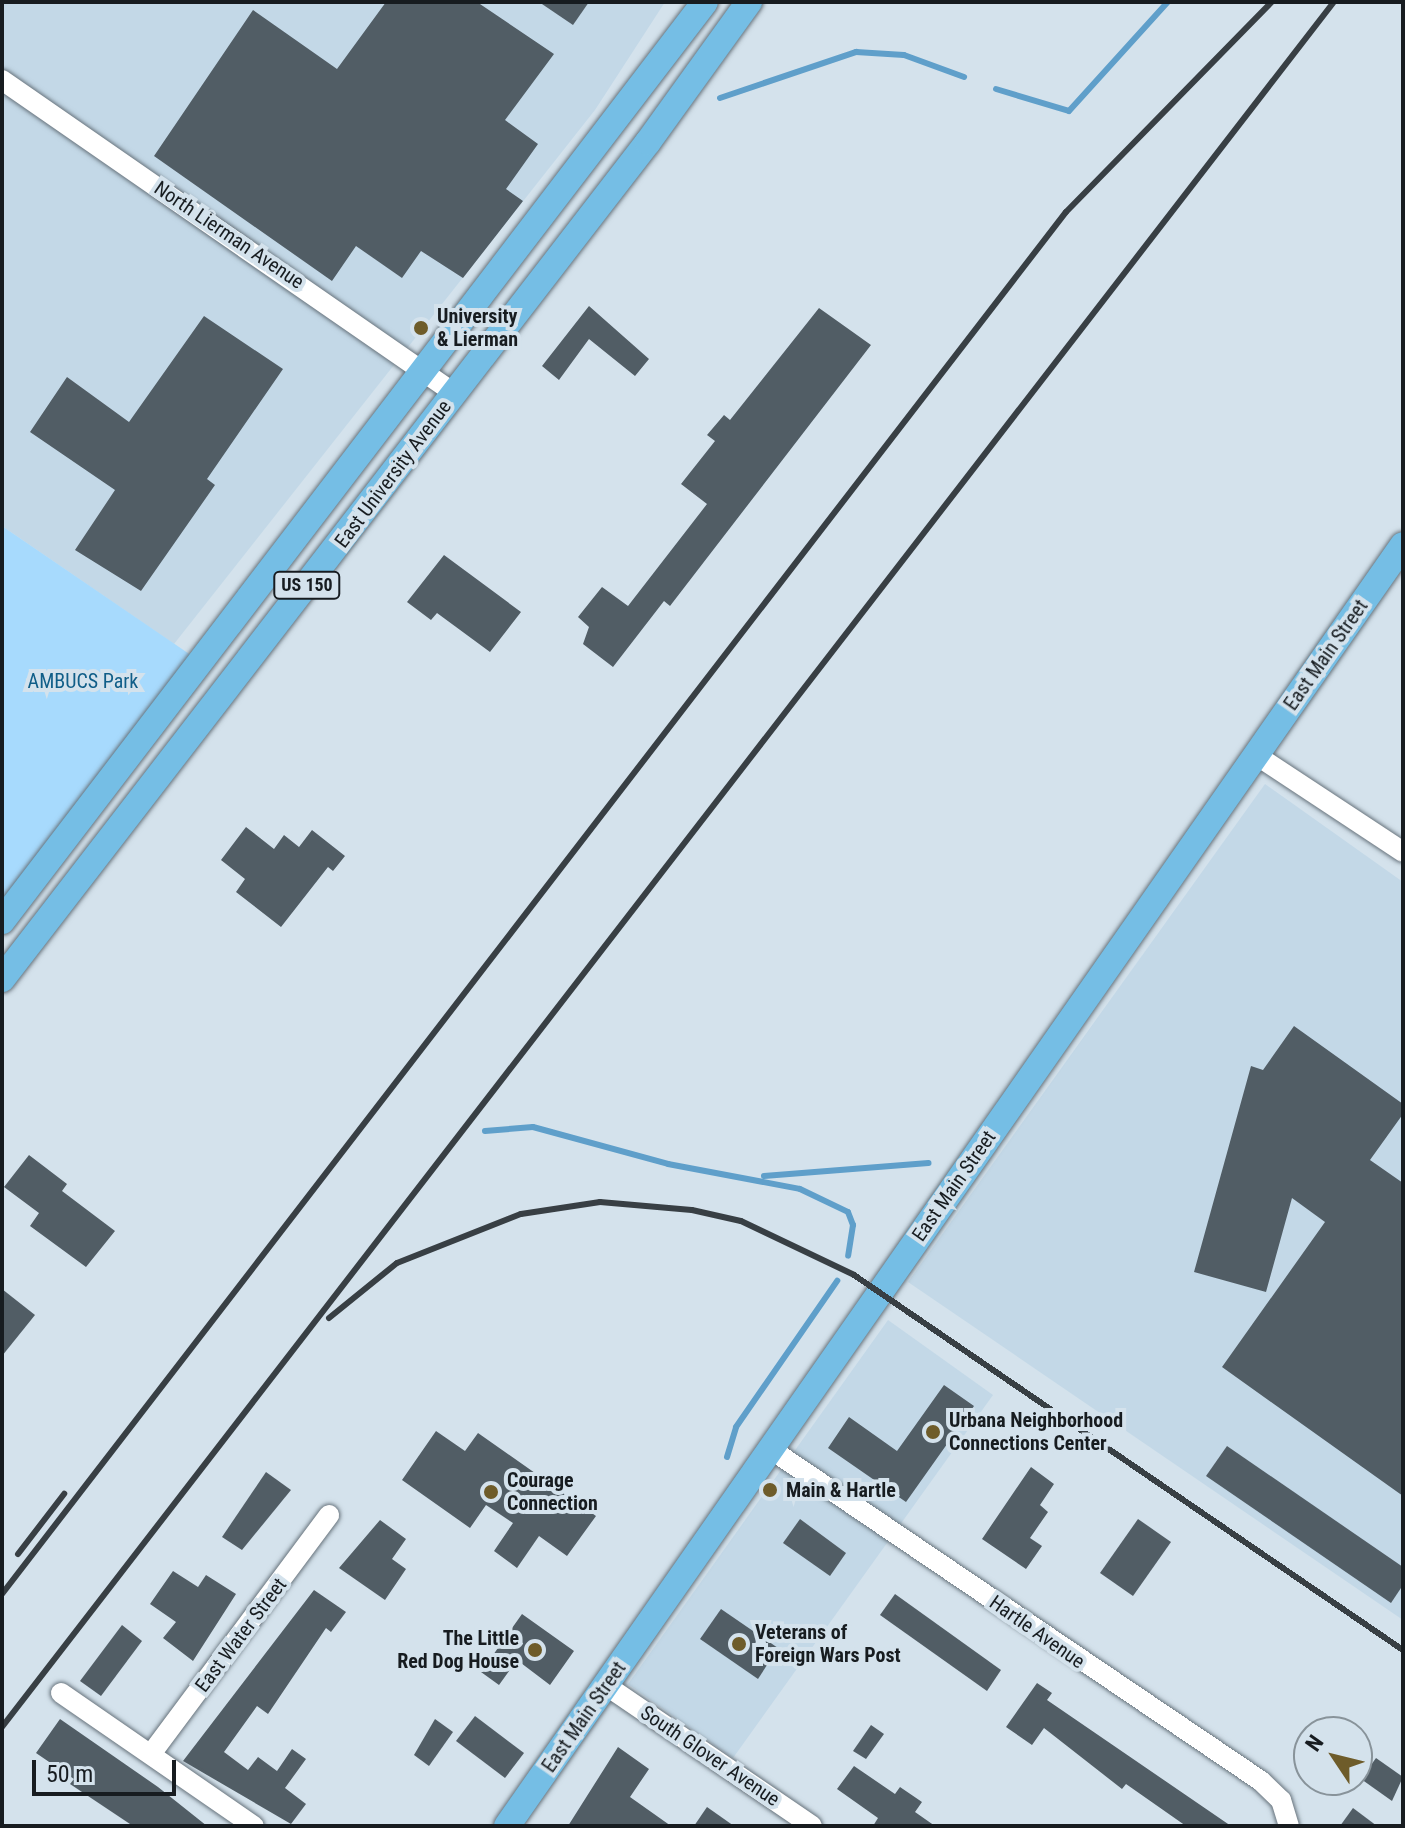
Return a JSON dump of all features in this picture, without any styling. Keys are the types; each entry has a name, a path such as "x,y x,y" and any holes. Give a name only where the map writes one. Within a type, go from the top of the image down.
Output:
{"main road":[{"name":"East University Avenue","path":"2,921 425,372 705,2"},
{"name":"East University Avenue","path":"2,979 454,393 749,2"},
{"name":"East Main Street","path":"507,1826 1403,545"}],"street":[{"name":"North Lierman Avenue","path":"2,80 454,393"},
{"path":"1256,755 1403,852"},
{"name":"Hartle Avenue","path":"769,1448 1261,1781 1281,1800 1289,1826"},
{"name":"East Water Street","path":"151,1754 329,1515"},
{"name":"South Glover Avenue","path":"607,1686 812,1826"},
{"path":"61,1693 254,1826"}],"shaded area":[{"path":"2,2 665,2 595,110 174,644 2,526"},
{"path":"1265,784 1403,882 1403,1620 908,1282"},
{"path":"888,1320 993,1395 733,1758 628,1684"}],"green space":[{"name":"AMBUCS Park","path":"2,526 201,662 2,921"}],"building":[{"path":"386,2 477,2 554,54 505,120 538,144 506,189 523,201 463,278 421,251 402,278 356,246 332,281 154,156 253,10 337,69"},
{"path":"539,2 589,2 573,25"},
{"path":"589,306 649,359 635,376 589,339 559,380 542,366"},
{"path":"819,308 871,345 670,606 664,601 613,667 583,644 589,627 578,617 602,587 628,606 707,504 681,484 715,441 707,435 724,415 730,420"},
{"path":"204,316 283,369 207,479 215,485 141,591 75,550 115,490 30,432 67,377 129,422"},
{"path":"444,555 521,612 490,652 437,613 431,620 407,602"},
{"path":"246,827 274,849 284,835 299,847 312,830 345,856 333,871 328,867 281,927 236,892 245,879 221,860"},
{"path":"1294,1026 1403,1104 1403,1114 1370,1160 1403,1183 1403,1496 1222,1367 1325,1222 1292,1198 1266,1292 1194,1272 1251,1066 1263,1070"},
{"path":"29,1155 67,1184 62,1191 115,1231 86,1267 30,1226 39,1213 4,1187"},
{"path":"2,1289 35,1315 2,1356"},
{"name":"Urbana Neighborhood Connections Center","path":"944,1385 974,1406 906,1502 828,1448 849,1417 897,1451"},
{"name":"Courage Connection","path":"436,1431 465,1451 478,1433 596,1516 567,1556 539,1536 517,1568 494,1551 513,1523 486,1505 470,1528 402,1480"},
{"path":"1227,1446 1403,1567 1403,1585 1391,1603 1206,1476"},
{"path":"1031,1467 1054,1484 1040,1505 1048,1512 1030,1538 1042,1546 1026,1569 982,1539"},
{"path":"266,1472 291,1490 242,1550 222,1537"},
{"path":"800,1519 846,1553 830,1576 783,1543"},
{"path":"1138,1519 1171,1542 1133,1596 1100,1573"},
{"path":"380,1520 406,1539 392,1559 406,1569 385,1600 339,1568"},
{"path":"173,1571 198,1587 206,1575 236,1594 193,1661 163,1638 176,1622 150,1604"},
{"path":"314,1590 346,1612 331,1632 326,1628 268,1714 257,1706 224,1752 248,1770 258,1757 277,1771 292,1749 306,1759 285,1788 306,1804 291,1824 183,1761"},
{"path":"895,1594 1001,1670 987,1691 880,1615"},
{"name":"Veterans of Foreign Wars Post","path":"721,1609 778,1648 758,1679 700,1639"},
{"name":"The Little Red Dog House","path":"522,1614 574,1651 550,1685 517,1660 499,1685 481,1672"},
{"path":"122,1625 142,1641 101,1696 80,1681"},
{"path":"1037,1683 1052,1693 1047,1700 1231,1826 1186,1826 1126,1784 1122,1789 1044,1728 1032,1745 1006,1727"},
{"path":"475,1716 524,1753 505,1778 456,1741"},
{"path":"60,1719 158,1787 207,1826 133,1826 70,1784 74,1779 36,1753"},
{"path":"435,1719 453,1732 429,1766 414,1755"},
{"path":"871,1725 884,1734 866,1759 853,1751"},
{"path":"618,1747 649,1769 630,1797 671,1826 568,1826"},
{"path":"1376,1758 1403,1777 1392,1801 1373,1788 1373,1762"},
{"path":"854,1766 895,1794 900,1787 922,1802 915,1812 935,1826 873,1826 878,1818 837,1789"},
{"path":"707,1807 734,1826 694,1826"},
{"path":"1353,1808 1377,1826 1340,1826"}],"waterway":[{"path":"996,89 1069,111 1168,2"},
{"path":"720,98 856,52 904,55 964,77"},
{"path":"485,1131 533,1127 668,1164 800,1189 848,1212 853,1225 848,1256"},
{"path":"764,1176 928,1163"},
{"path":"727,1457 736,1427 837,1281"}],"railway":[{"path":"2,1594 1066,212 1272,2"},
{"path":"2,1727 1334,2"},
{"path":"329,1318 397,1263 521,1214 600,1202 692,1210 741,1221 854,1275 1403,1650"},
{"path":"18,1554 64,1494"}],"place":[{"name":"University & Lierman","path":"421,328"},
{"name":"Urbana Neighborhood Connections Center","path":"933,1432"},
{"name":"Main & Hartle","path":"770,1490"},
{"name":"Courage Connection","path":"491,1492"},
{"name":"Veterans of Foreign Wars Post","path":"739,1644"},
{"name":"The Little Red Dog House","path":"535,1650"}]}
